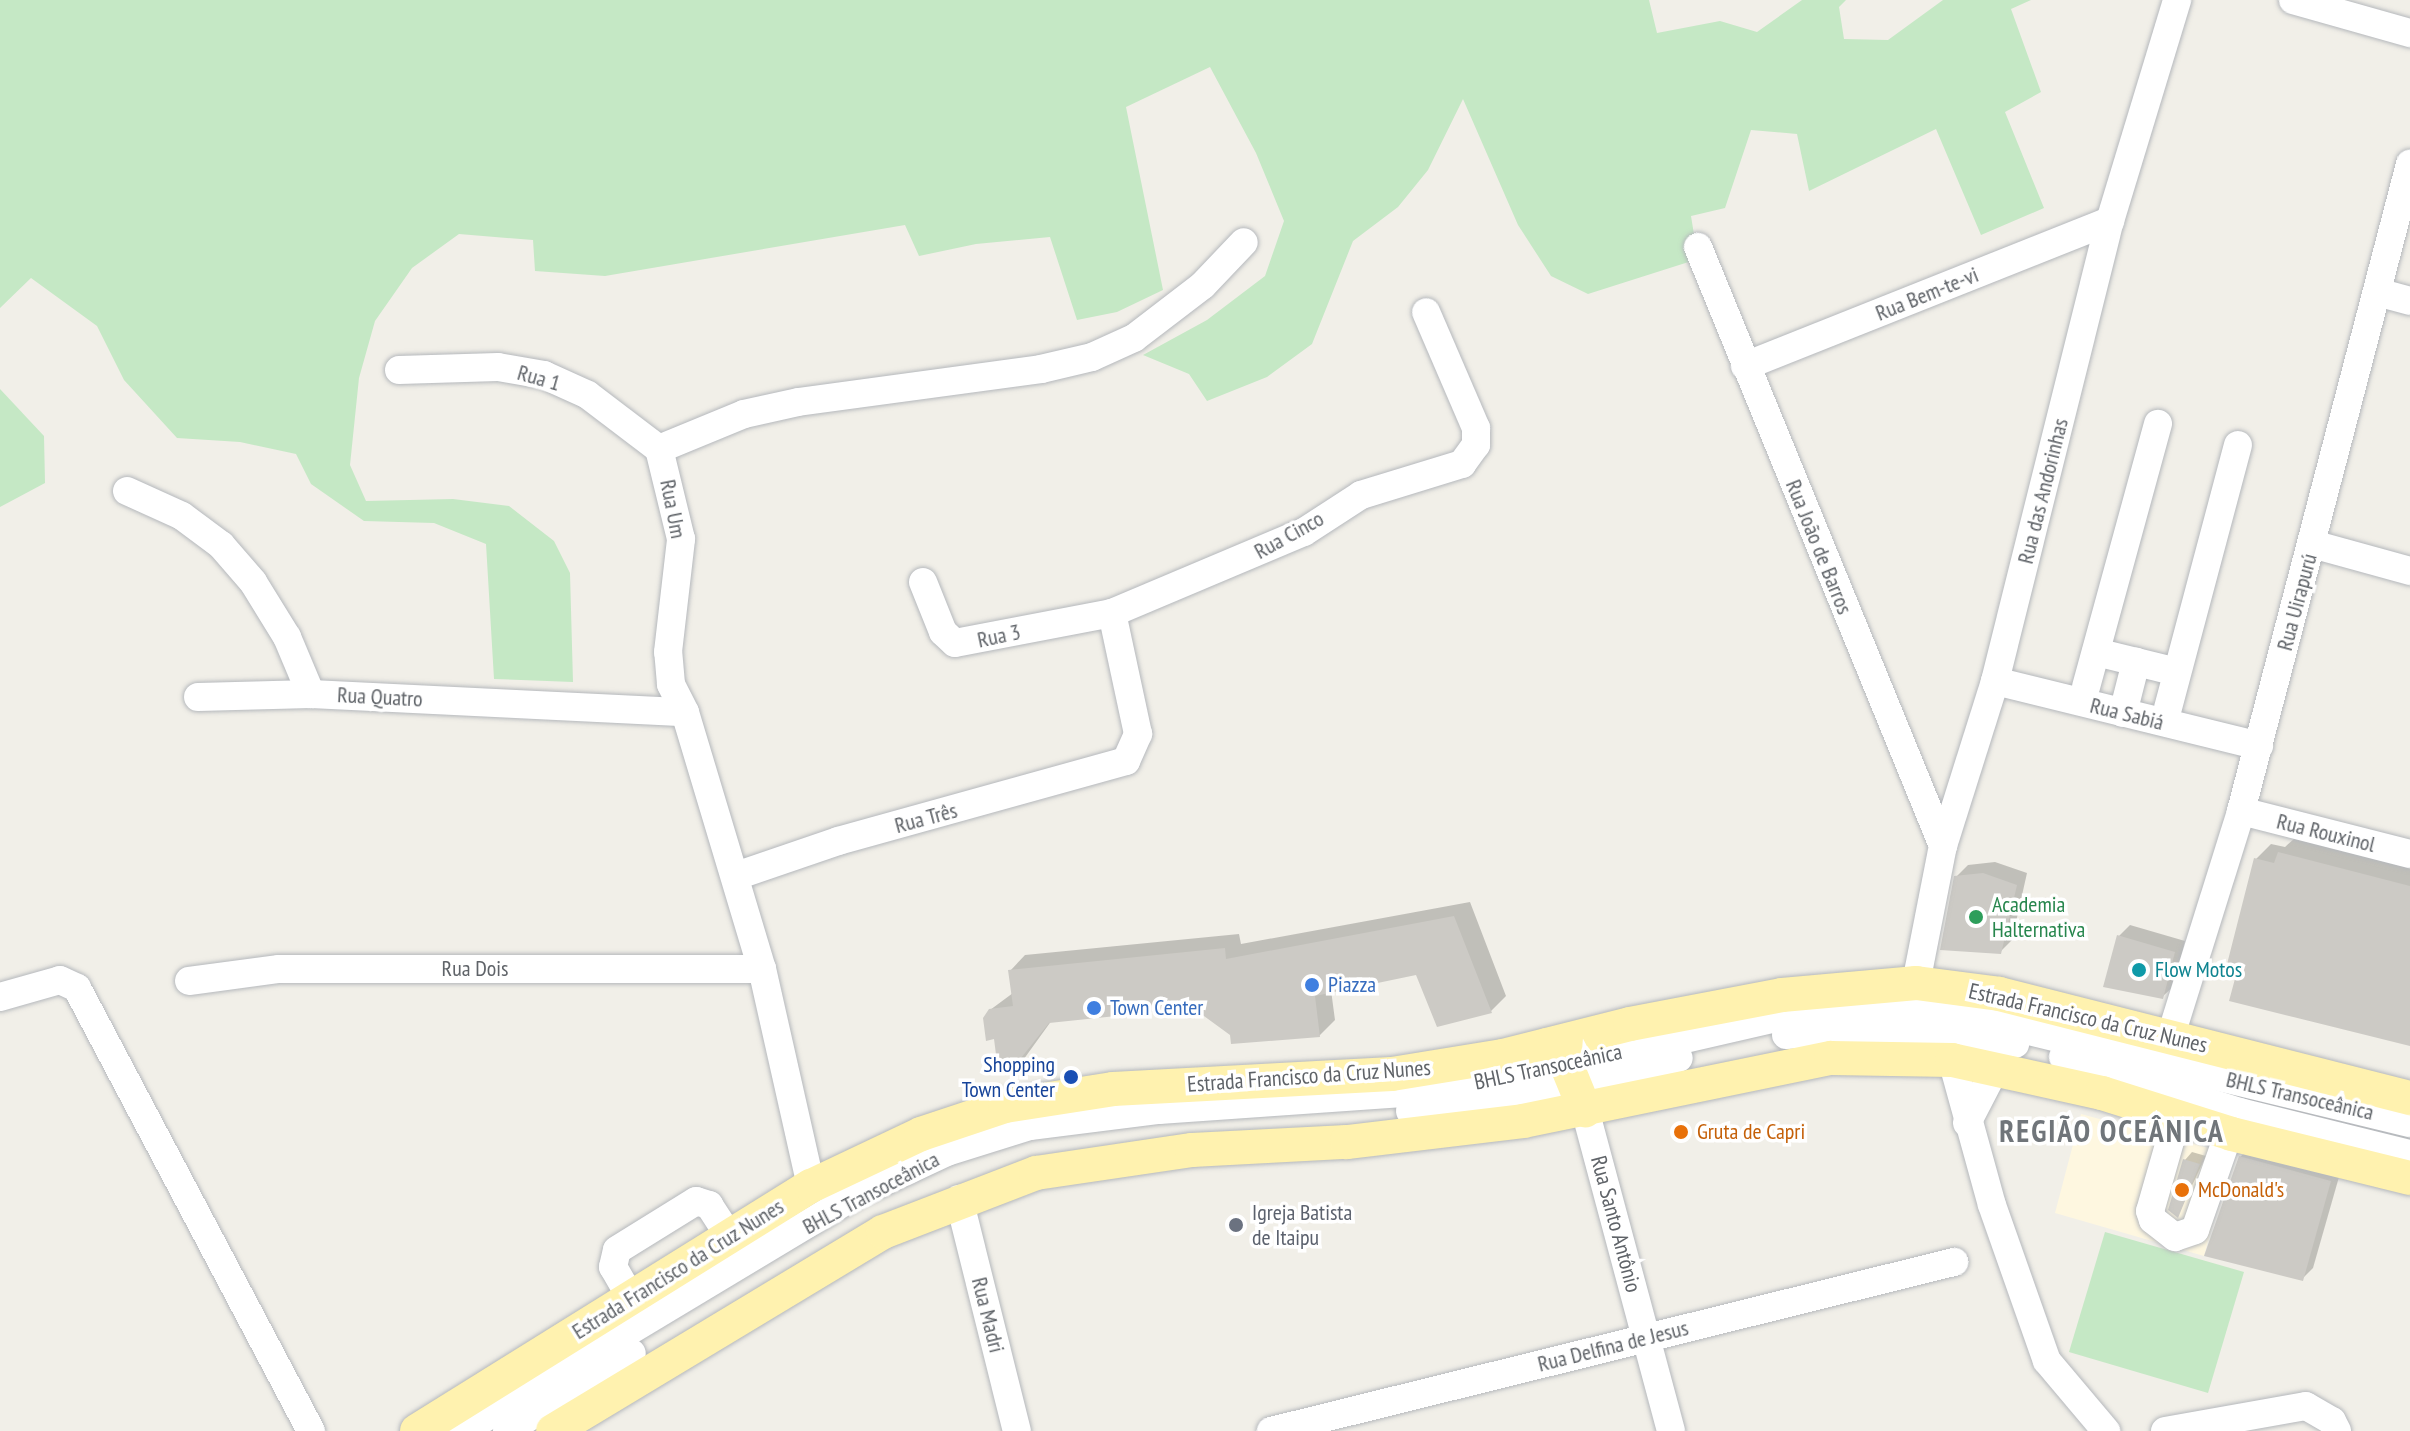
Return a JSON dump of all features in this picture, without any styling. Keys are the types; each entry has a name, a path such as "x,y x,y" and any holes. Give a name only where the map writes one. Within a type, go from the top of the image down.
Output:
{"main road":[{"name":"Estrada Francisco da Cruz Nunes","path":"553,1431 802,1278 883,1232 959,1199 1036,1173 1192,1150 1347,1142 1569,1076 1782,995 1916,983 1999,994 2171,1035 2410,1098"},
{"name":"Estrada Francisco da Cruz Nunes","path":"417,1431 811,1186 921,1134 1005,1106 1113,1089 1392,1074 1569,1076 1831,1058 1952,1060 2410,1178"}],"street":[{"name":"Rua das Andorinhas","path":"1916,983 1943,846 1995,681 2110,221 2177,0"},
{"path":"2293,0 2410,33"},
{"name":"Rua Uirapurú","path":"2171,1035 2259,746 2410,164"},
{"name":"Rua Bem-te-vi","path":"1745,366 2110,221"},
{"name":"Rua Um","path":"811,1186 762,969 685,712 671,684 668,652 681,539 659,449 744,414 798,402 1041,369 1092,357 1134,338 1203,285 1244,242"},
{"name":"Rua João de Barros","path":"1698,247 1943,846"},
{"path":"2377,292 2410,301"},
{"name":"Rua Cinco","path":"1112,613 1304,532 1361,495 1450,470 1471,456 1476,428 1426,312"},
{"name":"Rua 1","path":"399,370 498,367 544,375 588,395 659,449"},
{"path":"2086,687 2158,424"},
{"path":"2168,708 2238,445"},
{"name":"Rua Quatro","path":"127,491 182,516 221,545 253,582 287,637 311,694 685,712"},
{"path":"2312,544 2410,571"},
{"name":"Rua 3","path":"923,582 943,632 955,643 1112,613"},
{"name":"Rua Três","path":"736,876 838,841 1118,766 1134,751 1138,734 1112,613"},
{"path":"2096,652 2177,672"},
{"path":"2123,713 2136,662"},
{"name":"Rua Sabiá","path":"1995,681 2259,746"},
{"path":"198,697 311,694"},
{"name":"Rua Rouxinol","path":"2241,811 2410,854"},
{"name":"Rua Dois","path":"189,981 279,969 762,969"},
{"path":"0,997 60,980 77,988 311,1431"},
{"name":"BHLS Transoceânica","path":"507,1431 790,1251 956,1167 1039,1143 1466,1106 1802,1012 1946,1011 2410,1123"},
{"name":"BHLS Transoceânica","path":"463,1431 857,1194 947,1152 1030,1126 1159,1110 1432,1091 1569,1076 1805,1032 1938,1033 2039,1050 2240,1112 2410,1154"},
{"path":"1952,1060 1967,1123 2047,1361 2075,1400 2106,1431"},
{"path":"1967,1123 1995,1069"},
{"name":"Rua Santo Antônio","path":"1569,1076 1647,1338 1671,1431"},
{"path":"2168,1114 2171,1138 2150,1211 2175,1237 2195,1230 2226,1141 2238,1135"},
{"name":"Rua Madri","path":"959,1199 1017,1431"},
{"path":"631,1298 613,1267 617,1250 696,1201 709,1205 730,1237"},
{"name":"Rua Delfina de Jesus","path":"1271,1431 1954,1262"},
{"path":"2165,1431 2306,1406 2332,1421 2337,1431"}],"shaded area":[{"path":"2081,1114 2231,1154 2204,1256 2055,1213"}],"green space":[{"path":"0,0 1649,0 1657,33 1720,21 1757,32 1802,0 1846,0 1839,7 1844,39 1888,40 1943,0 2031,0 2011,9 2041,92 2005,112 2044,208 1981,235 1936,129 1809,191 1797,134 1751,130 1725,208 1691,216 1698,259 1588,294 1551,276 1518,225 1463,99 1428,170 1398,207 1353,241 1312,344 1267,377 1207,401 1189,374 1143,355 1207,320 1265,276 1284,221 1256,153 1210,67 1126,107 1163,290 1117,312 1077,320 1050,237 976,244 919,256 905,225 605,276 535,271 533,240 459,234 412,268 375,321 359,378 350,465 366,501 453,499 509,506 554,541 570,573 573,682 494,679 486,544 434,523 364,521 311,484 296,454 240,442 177,438 124,380 97,326 31,278 0,308"},
{"path":"0,389 44,436 45,483 0,507"},
{"path":"2105,1232 2244,1272 2208,1393 2069,1352"}],"building":[{"path":"2278,852 2410,886 2410,1046 2229,1001 2236,975 2225,972 2254,858 2274,863"},
{"name":"Academia Halternativa","path":"1983,873 2017,885 2001,954 1940,950 1954,876"},
{"path":"1454,916 1492,1013 1437,1027 1416,975 1315,996 1320,1037 1231,1044 1230,1035 1193,1008 1049,1023 1021,1058 1022,1065 998,1070 994,1039 986,1041 983,1018 989,1009 1013,1006 1008,970 1225,948 1226,959"},
{"name":"Flow Motos","path":"2117,935 2175,952 2163,999 2103,987"},
{"path":"2239,1156 2331,1181 2303,1281 2204,1256"},
{"path":"2183,1159 2200,1164 2178,1218 2168,1210"}],"place":[{"name":"Academia Halternativa","path":"1976,917"},
{"name":"Flow Motos","path":"2139,970"},
{"name":"Piazza","path":"1312,985"},
{"name":"Town Center","path":"1094,1008"},
{"name":"Shopping Town Center","path":"1071,1077"},
{"name":"Gruta de Capri","path":"1681,1132"},
{"name":"McDonald's","path":"2182,1190"},
{"name":"Igreja Batista de Itaipu","path":"1236,1225"}],"district":[{"name":"REGIÃO OCEÂNICA","path":"2112,1131"}]}
